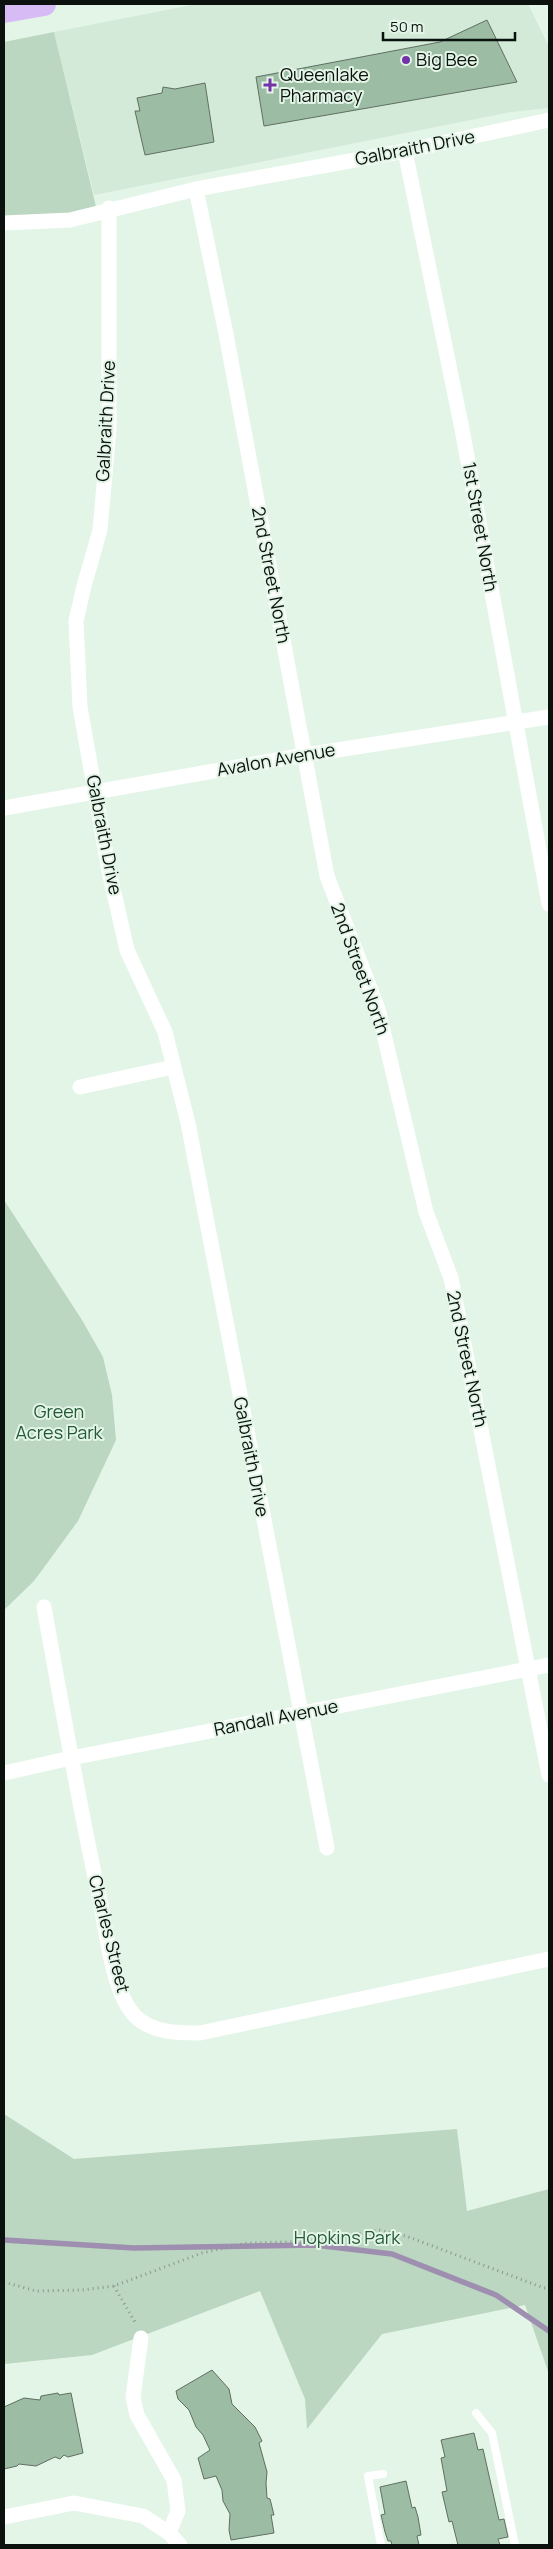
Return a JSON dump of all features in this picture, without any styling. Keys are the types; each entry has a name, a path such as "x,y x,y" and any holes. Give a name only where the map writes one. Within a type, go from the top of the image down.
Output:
{"main road":[{"path":"4,11 44,4"}],"street":[{"name":"Galbraith Drive","path":"328,1848 300,1713 188,1123 164,1032 127,950 109,871 80,707 76,621 100,530 109,429 109,208 196,189 405,151 549,120"},
{"name":"1st Street North","path":"405,151 462,429 549,904"},
{"name":"2nd Street North","path":"196,189 327,876 378,1009 422,1196 451,1278 549,1775"},
{"path":"4,222 70,220 109,208"},
{"name":"Avalon Avenue","path":"4,808 305,755 549,717"},
{"path":"80,1086 173,1066"},
{"name":"Charles Street","path":"44,1607 71,1758 111,1953 123,1998 136,2017 154,2029 200,2033 549,1959"},
{"name":"Randall Avenue","path":"4,1773 71,1758 549,1665"},
{"path":"141,2338 132,2397 137,2415 174,2480 178,2510 169,2533"},
{"path":"4,2517 74,2503 143,2516 169,2533 180,2545"}],"lane":[{"path":"476,2413 492,2433 515,2545"},
{"path":"381,2545 368,2476 384,2474"}],"path":[{"path":"4,2282 36,2291 82,2290 114,2286 202,2253 240,2245 324,2241 379,2230 406,2236 544,2288 549,2288"},
{"path":"114,2286 135,2322 141,2338"}],"shaded area":[{"path":"197,4 528,4 549,47 549,108 511,112 94,195 54,32"}],"green space":[{"path":"54,32 97,211 4,225 4,42"},
{"name":"Green Acres Park","path":"4,1200 82,1320 103,1357 112,1395 116,1440 78,1521 34,1581 4,1610"},
{"name":"Hopkins Park","path":"4,2114 74,2159 457,2129 467,2211 549,2189 549,2374 525,2305 382,2334 307,2429 305,2399 260,2291 92,2355 4,2364"}],"building":[{"path":"487,20 517,82 264,126 256,77 440,42"},
{"path":"205,83 214,142 145,155 135,111 140,111 137,98 162,93 163,87 175,89"},
{"path":"212,2370 229,2389 232,2404 255,2427 262,2441 259,2443 267,2472 267,2498 270,2499 274,2515 271,2515 274,2533 231,2540 229,2530 230,2514 223,2501 222,2490 216,2476 204,2479 198,2458 210,2450 203,2435 196,2427 189,2410 178,2399 176,2391"},
{"path":"58,2393 59,2395 71,2393 83,2453 68,2457 64,2455 60,2459 55,2457 36,2466 19,2464 4,2469 4,2407 24,2398 40,2400 41,2396"},
{"path":"474,2433 478,2450 483,2449 499,2520 504,2519 508,2537 498,2539 500,2545 458,2545 452,2521 449,2522 442,2492 447,2491 441,2458 445,2457 441,2440"},
{"path":"406,2481 412,2508 415,2507 418,2517 421,2535 417,2536 419,2545 392,2545 391,2541 388,2541 381,2515 385,2514 380,2487"}],"waterway":[{"path":"4,2240 134,2248 315,2245 392,2254 496,2295 549,2331"}],"place":[{"name":"Big Bee","path":"406,60"},
{"name":"Queenlake Pharmacy","path":"270,85"}]}
